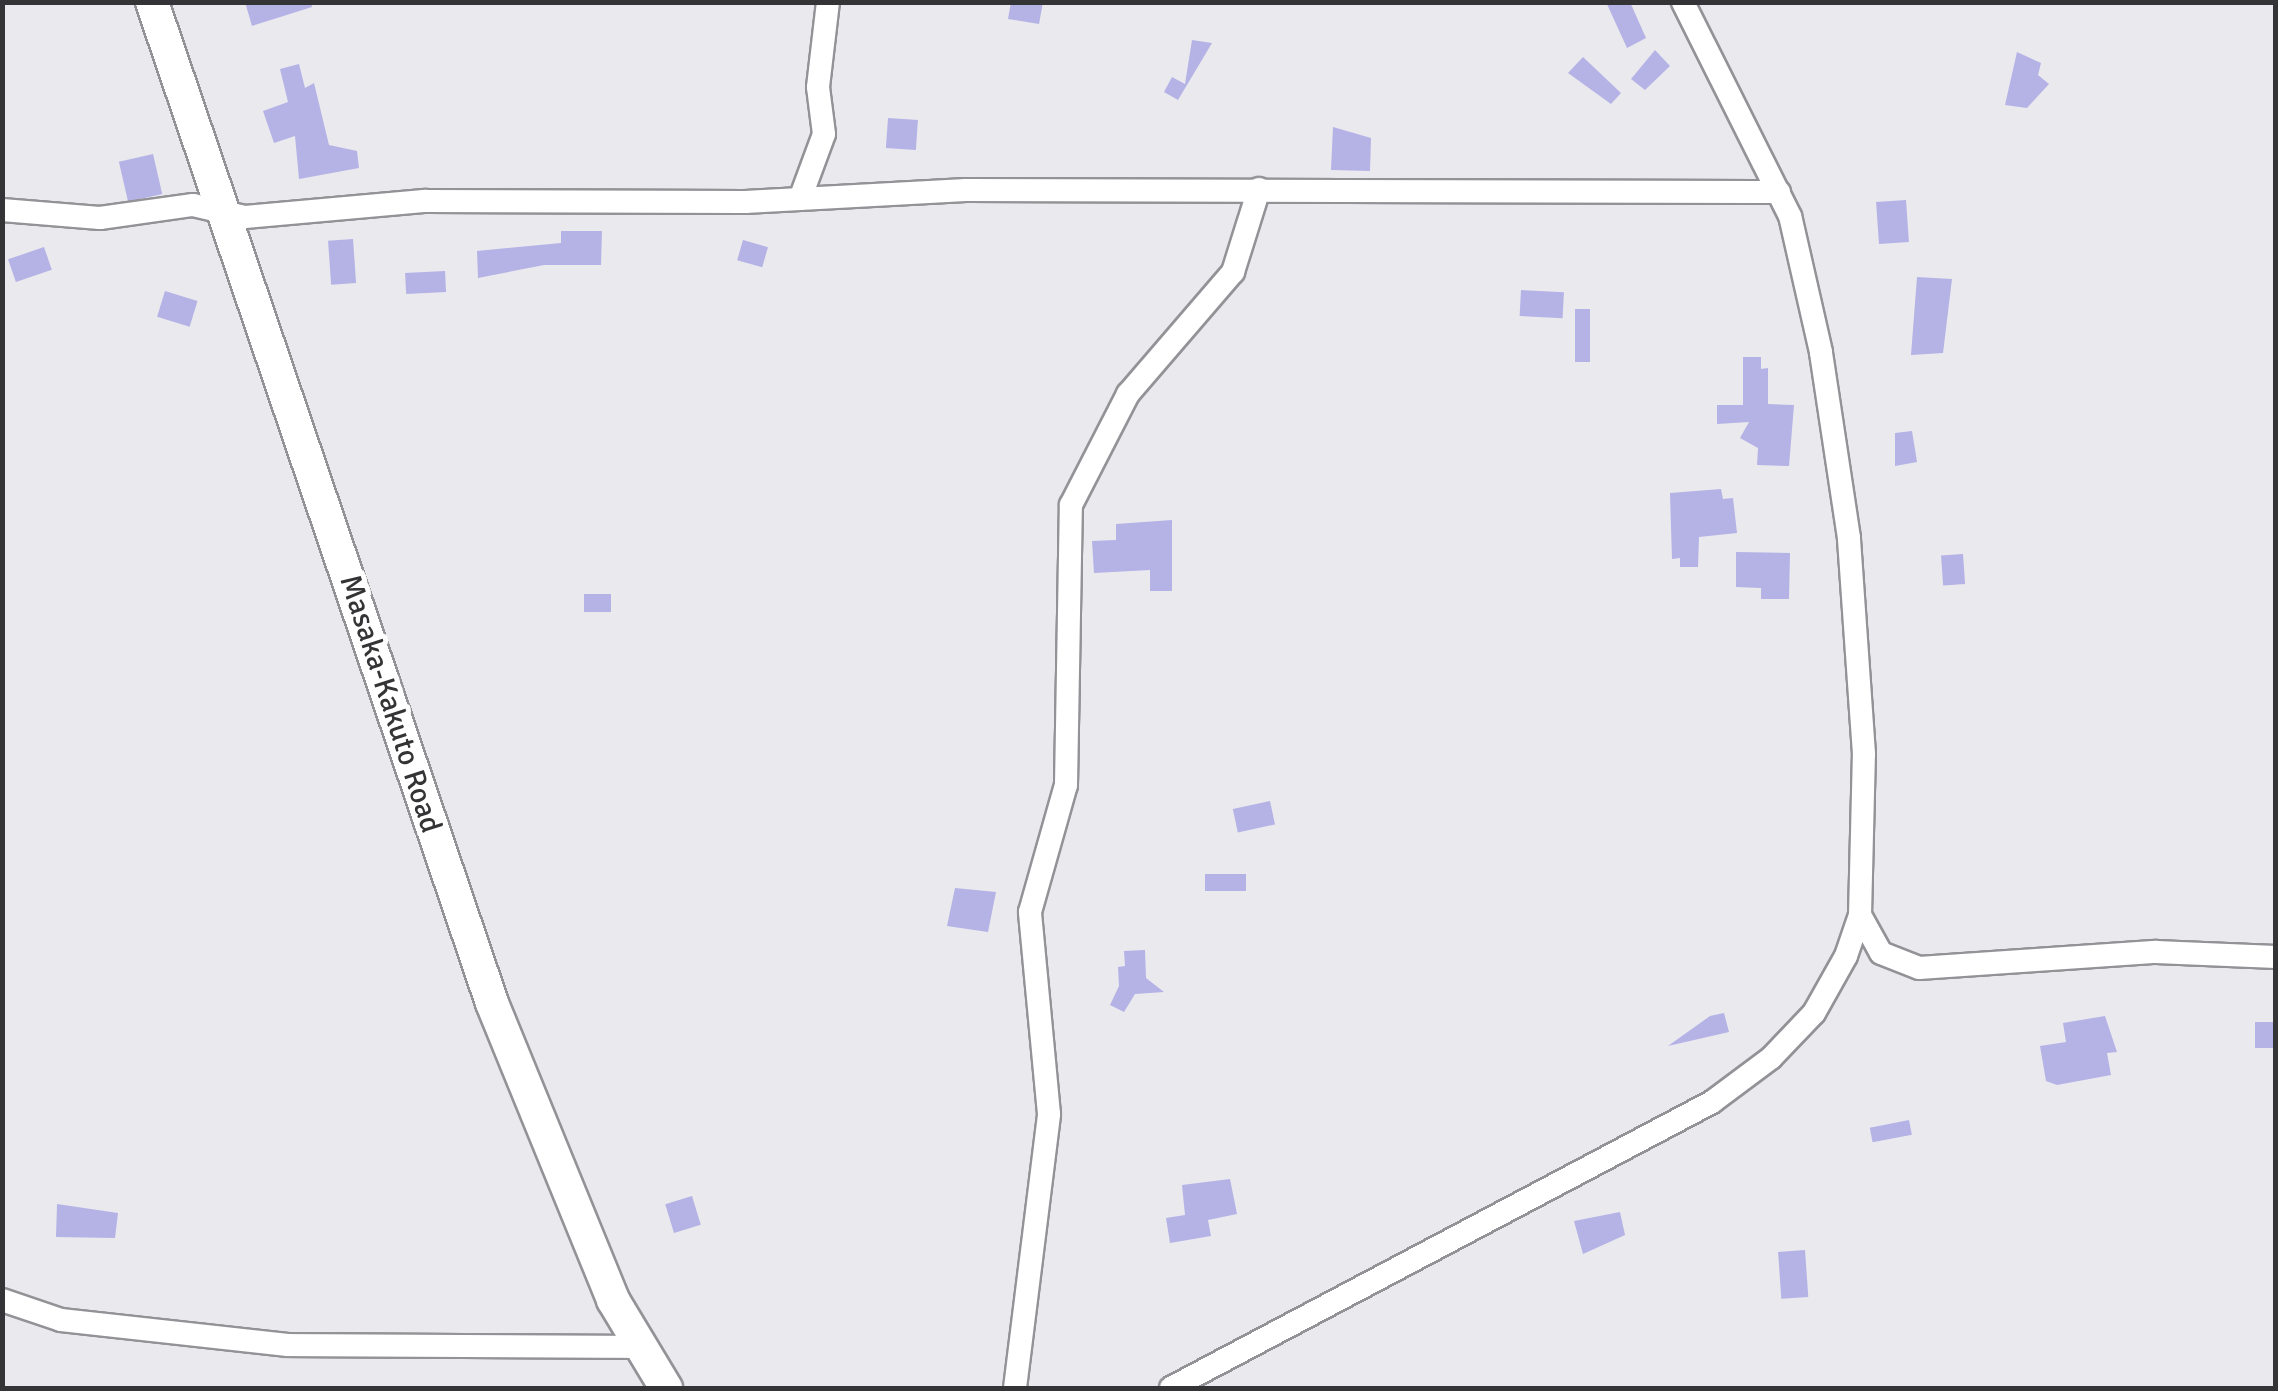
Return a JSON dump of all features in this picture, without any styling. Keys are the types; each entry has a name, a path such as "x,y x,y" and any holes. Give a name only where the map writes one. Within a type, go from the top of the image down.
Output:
{"highway":[{"name":"Masaka-Kakuto Road","path":"152,2 492,1003 586,1237 639,1347 666,1388"}],"street":[{"path":"800,199 824,134 818,87 828,2"},
{"path":"1171,1388 1712,1102 1770,1058 1814,1013 1860,915 1864,754 1849,538 1821,352 1778,192 1684,2"},
{"path":"2,210 100,218 192,205 245,217 426,201 800,199 966,190 1132,195 1259,189 1778,192"},
{"path":"1014,1388 1049,1114 1030,912 1066,785 1071,505 1128,394 1233,272 1259,189"},
{"path":"1860,915 1881,953 1919,968 2156,952 2276,957"},
{"path":"2,1300 99,1326 288,1345 639,1347"}],"building":[{"path":"245,2 311,2 312,7 252,26"},
{"path":"1011,2 1043,2 1039,24 1008,19"},
{"path":"1606,2 1630,2 1646,38 1627,48"},
{"path":"1192,40 1212,43 1178,100 1164,92 1172,77 1185,84"},
{"path":"1655,50 1670,66 1645,90 1631,79"},
{"path":"2017,52 2041,63 2038,75 2049,84 2027,108 2005,105"},
{"path":"1583,57 1621,93 1611,104 1568,73"},
{"path":"299,64 305,88 314,83 329,145 357,151 359,168 299,179 295,136 274,143 263,111 288,102 280,69"},
{"path":"888,118 918,120 916,150 886,148"},
{"path":"1333,127 1371,138 1370,171 1331,170"},
{"path":"153,154 162,194 128,202 119,162"},
{"path":"1906,200 1909,242 1879,244 1876,202"},
{"path":"561,231 602,231 601,265 544,265 478,278 477,251 561,243"},
{"path":"353,239 356,283 331,285 328,241"},
{"path":"743,240 768,247 762,267 737,260"},
{"path":"44,247 52,270 16,282 8,259"},
{"path":"445,271 446,292 406,294 405,273"},
{"path":"1917,277 1952,279 1943,353 1911,355"},
{"path":"1521,290 1564,292 1563,318 1520,316"},
{"path":"165,291 198,301 190,327 157,317"},
{"path":"1575,309 1590,309 1590,362 1575,362"},
{"path":"1743,357 1761,357 1761,369 1768,368 1768,404 1794,405 1789,466 1757,465 1758,448 1740,438 1749,422 1717,424 1717,405 1743,405"},
{"path":"1912,431 1917,462 1895,466 1895,433"},
{"path":"1721,489 1723,499 1733,498 1737,533 1699,537 1698,567 1680,567 1680,558 1672,559 1670,493"},
{"path":"1172,520 1172,591 1150,591 1150,570 1094,573 1092,541 1116,540 1116,524"},
{"path":"1736,552 1790,553 1789,599 1761,599 1761,588 1736,587"},
{"path":"1963,554 1965,584 1943,585 1941,556"},
{"path":"584,594 611,594 611,612 584,612"},
{"path":"1270,801 1275,824 1238,832 1233,809"},
{"path":"1205,874 1246,874 1246,891 1205,891"},
{"path":"955,888 996,892 988,932 947,926"},
{"path":"1145,950 1146,978 1164,992 1135,994 1124,1012 1110,1005 1119,986 1118,967 1125,966 1124,951"},
{"path":"1724,1013 1729,1032 1668,1046 1710,1016"},
{"path":"2105,1016 2117,1052 2107,1053 2111,1075 2057,1085 2046,1081 2040,1046 2066,1042 2063,1023"},
{"path":"2255,1022 2276,1022 2276,1048 2255,1048"},
{"path":"1909,1120 1912,1135 1873,1142 1870,1128"},
{"path":"1230,1179 1237,1214 1208,1220 1211,1236 1170,1243 1166,1218 1185,1215 1182,1185"},
{"path":"692,1196 701,1225 674,1233 665,1204"},
{"path":"57,1204 118,1213 115,1238 56,1237"},
{"path":"1620,1212 1625,1235 1583,1254 1574,1221"},
{"path":"1805,1250 1808,1297 1781,1299 1778,1252"}]}
